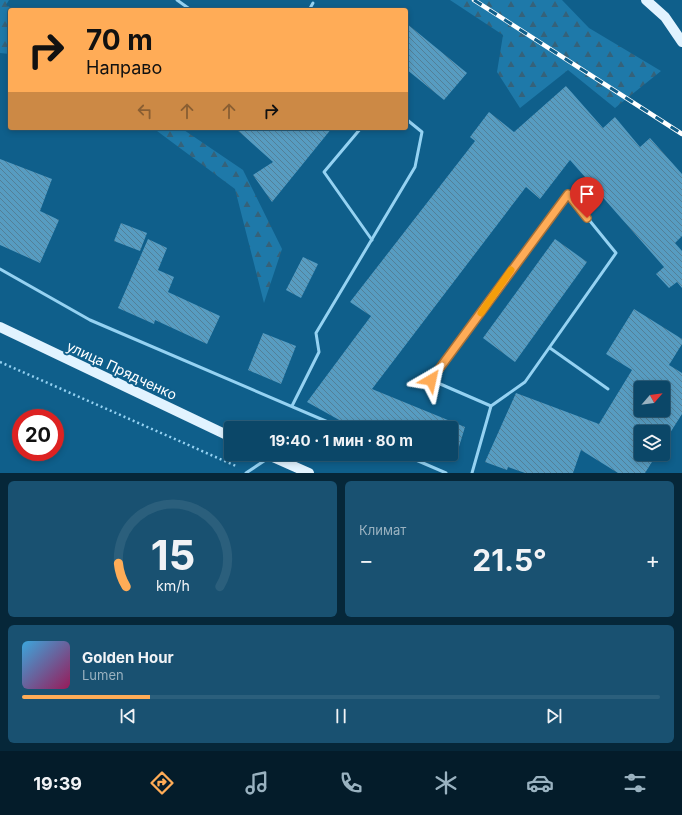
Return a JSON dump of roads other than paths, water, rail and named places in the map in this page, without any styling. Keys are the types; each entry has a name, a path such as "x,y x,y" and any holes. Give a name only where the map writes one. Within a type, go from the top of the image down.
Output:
{"main road":[{"path":"646,0 665,17 682,42"},
{"name":"улица Прядченко","path":"0,327 224,434"},
{"path":"282,461 309,473"}],"lane":[{"path":"177,0 188,8"},
{"path":"309,8 313,3"},
{"path":"292,406 319,352 316,333 416,167 422,132 408,121"},
{"path":"358,130 324,172 372,240"},
{"path":"472,473 491,406 525,382 616,253 568,194 431,380 491,406"},
{"path":"0,269 90,320 326,421"},
{"path":"550,348 608,389"},
{"path":"247,472 261,461"},
{"path":"418,461 446,473"}],"railway":[{"path":"474,0 682,134"}]}
